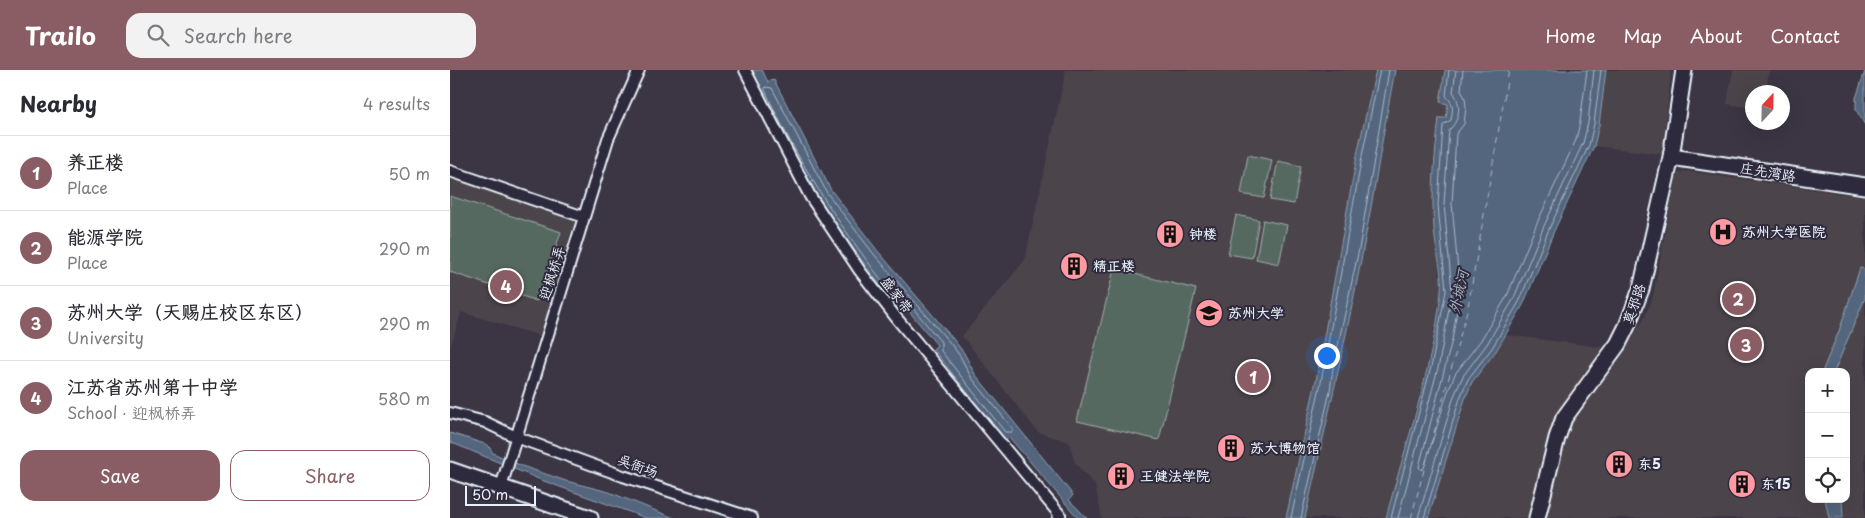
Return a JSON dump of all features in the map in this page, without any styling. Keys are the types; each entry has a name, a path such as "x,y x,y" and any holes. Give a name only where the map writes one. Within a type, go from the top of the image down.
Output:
{"main road":[{"name":"莫邪路","path":"1537,518 1557,438 1564,418 1618,344 1641,289 1671,157 1684,70"},
{"name":"庄先湾路","path":"1671,157 1865,186"},
{"path":"450,470 590,518"}],"street":[{"name":"迎枫桥弄","path":"501,487 608,139 638,70"},
{"name":"盛家带","path":"745,70 810,196 856,264 898,320 1059,516"},
{"path":"450,171 584,217"},
{"name":"吴衙场","path":"450,414 485,422 516,437 656,487 752,518"}],"shaded area":[{"name":"苏州大学","path":"1066,70 1445,70 1440,102 1448,103 1446,118 1439,118 1433,177 1434,227 1441,291 1428,362 1386,518 1102,518 1095,485 1075,463 1069,442 1038,432 962,336 1025,260"},
{"path":"1606,70 1671,70 1662,154 1594,146 1599,125"},
{"path":"1733,70 1769,70 1767,85 1745,85 1745,107 1727,104"},
{"path":"1684,171 1865,196 1865,518 1428,518 1472,382 1506,335 1600,347 1622,353 1644,319 1653,297 1675,181 1678,174"},
{"path":"450,177 584,219 544,337 461,312 450,349"}],"green space":[{"path":"1248,155 1272,160 1264,198 1241,194"},
{"path":"1278,161 1301,166 1294,204 1270,200"},
{"path":"450,196 561,232 537,301 450,272"},
{"path":"1236,215 1259,220 1252,258 1228,254"},
{"path":"1263,220 1287,225 1279,264 1256,259"},
{"path":"1114,269 1196,289 1159,440 1077,421"}],"water":[{"path":"750,70 762,70 768,82 774,80 831,190 877,250 954,340 964,353 975,374 1073,495 1069,500 1087,518 1078,518 1009,437 1005,440 933,349 937,345 903,304 894,311 876,288 880,285 825,210 799,166"},
{"path":"1376,70 1395,70 1356,284 1305,518 1286,518 1316,381 1358,150"},
{"name":"外城河","path":"1445,70 1606,70 1599,125 1594,146 1554,231 1523,305 1496,351 1472,382 1428,518 1386,518 1418,406 1432,348 1441,292 1441,276 1433,214 1433,186 1439,118 1446,118 1448,104 1440,102"},
{"path":"1865,71 1865,125 1856,110 1856,98"},
{"path":"1860,268 1865,269 1865,298 1836,368 1824,368 1839,331"},
{"path":"450,433 488,445 493,453 522,466 566,481 609,492 674,518 646,518 541,480 450,442"},
{"path":"1826,503 1842,503 1843,518 1829,518"}],"ferry route":[{"path":"1411,518 1468,307 1509,70"}],"place":[{"name":"苏州大学医院","path":"1723,232"},
{"name":"钟楼","path":"1170,234"},
{"name":"精正楼","path":"1074,266"},
{"name":"江苏省苏州第十中学","path":"506,286"},
{"name":"能源学院","path":"1738,299"},
{"name":"苏州大学","path":"1209,313"},
{"name":"苏州大学（天赐庄校区东区）","path":"1746,345"},
{"name":"养正楼","path":"1253,377"},
{"name":"苏大博物馆","path":"1231,448"},
{"name":"东5","path":"1619,464"},
{"name":"王健法学院","path":"1121,476"},
{"name":"东15","path":"1742,484"}]}
